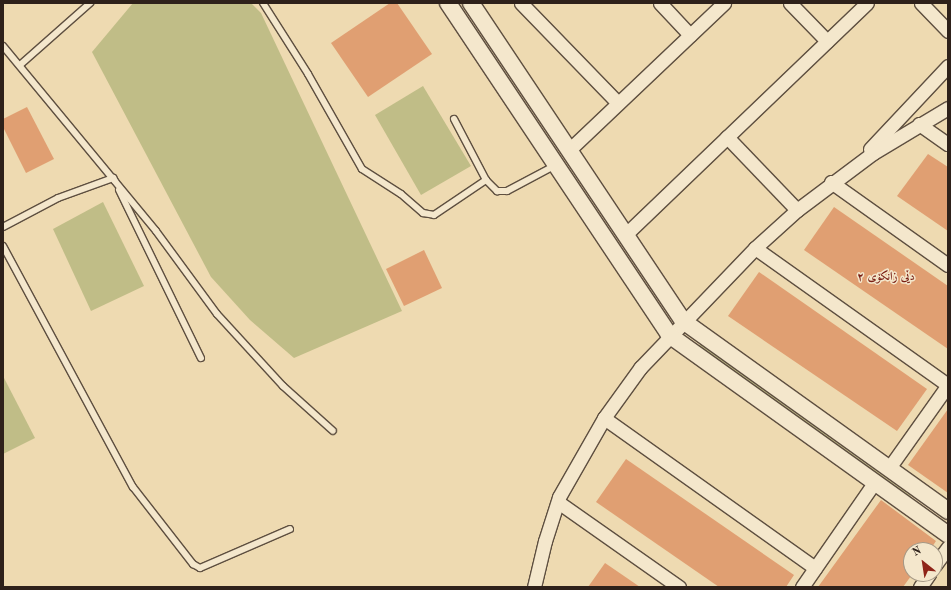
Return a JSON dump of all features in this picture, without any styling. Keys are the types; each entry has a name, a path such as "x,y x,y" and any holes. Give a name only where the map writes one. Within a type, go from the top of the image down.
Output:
{"street":[{"path":"448,3 669,335 948,536"},
{"path":"522,3 618,103"},
{"path":"660,3 690,35"},
{"path":"569,150 724,3"},
{"path":"790,3 826,41"},
{"path":"624,235 867,3"},
{"path":"921,3 948,31"},
{"path":"458,19 473,6 624,235 683,321 948,511"},
{"path":"852,168 948,66"},
{"path":"534,587 558,502 578,460 604,418 640,368 669,335 755,248 797,210 831,182 919,124 948,108"},
{"path":"919,124 948,144"},
{"path":"727,137 797,210"},
{"path":"831,182 948,265"},
{"path":"755,248 948,385 889,468"},
{"path":"604,418 815,568"},
{"path":"802,587 874,483"},
{"path":"916,513 928,497"},
{"path":"558,502 679,587"}],"lane":[{"path":"20,65 90,3"},
{"path":"263,3 308,74 362,168 401,194 422,213 434,215 486,180"},
{"path":"3,46 113,178 216,314 283,386 333,431"},
{"path":"454,119 486,180 498,191 507,191 556,165"},
{"path":"3,228 58,198 113,178"},
{"path":"113,178 201,358"},
{"path":"3,246 134,487 193,564 200,568 290,529"}],"shaded area":[{"path":"133,3 251,3 261,13 402,311 294,358 250,320 211,277 92,52"},
{"path":"423,86 471,166 421,195 375,115"},
{"path":"103,202 144,286 91,311 53,229"},
{"path":"700,344 911,496 910,498 698,347"},
{"path":"3,376 35,438 3,454"}],"building":[{"path":"390,3 397,3 432,54 368,97 331,43"},
{"path":"27,107 54,159 26,173 3,127 3,119"},
{"path":"928,154 948,167 948,231 897,196"},
{"path":"834,207 948,286 948,349 804,250"},
{"path":"424,250 442,288 404,306 386,269"},
{"path":"759,272 927,389 897,431 728,316"},
{"path":"948,409 948,493 908,465"},
{"path":"626,459 794,575 786,587 719,587 596,502"},
{"path":"881,500 936,541 903,542 903,582 907,582 903,587 818,587"},
{"path":"605,563 624,576 640,587 588,587"}],"district":[{"name":"دێی زانکۆی ٢","path":"886,278"}]}
